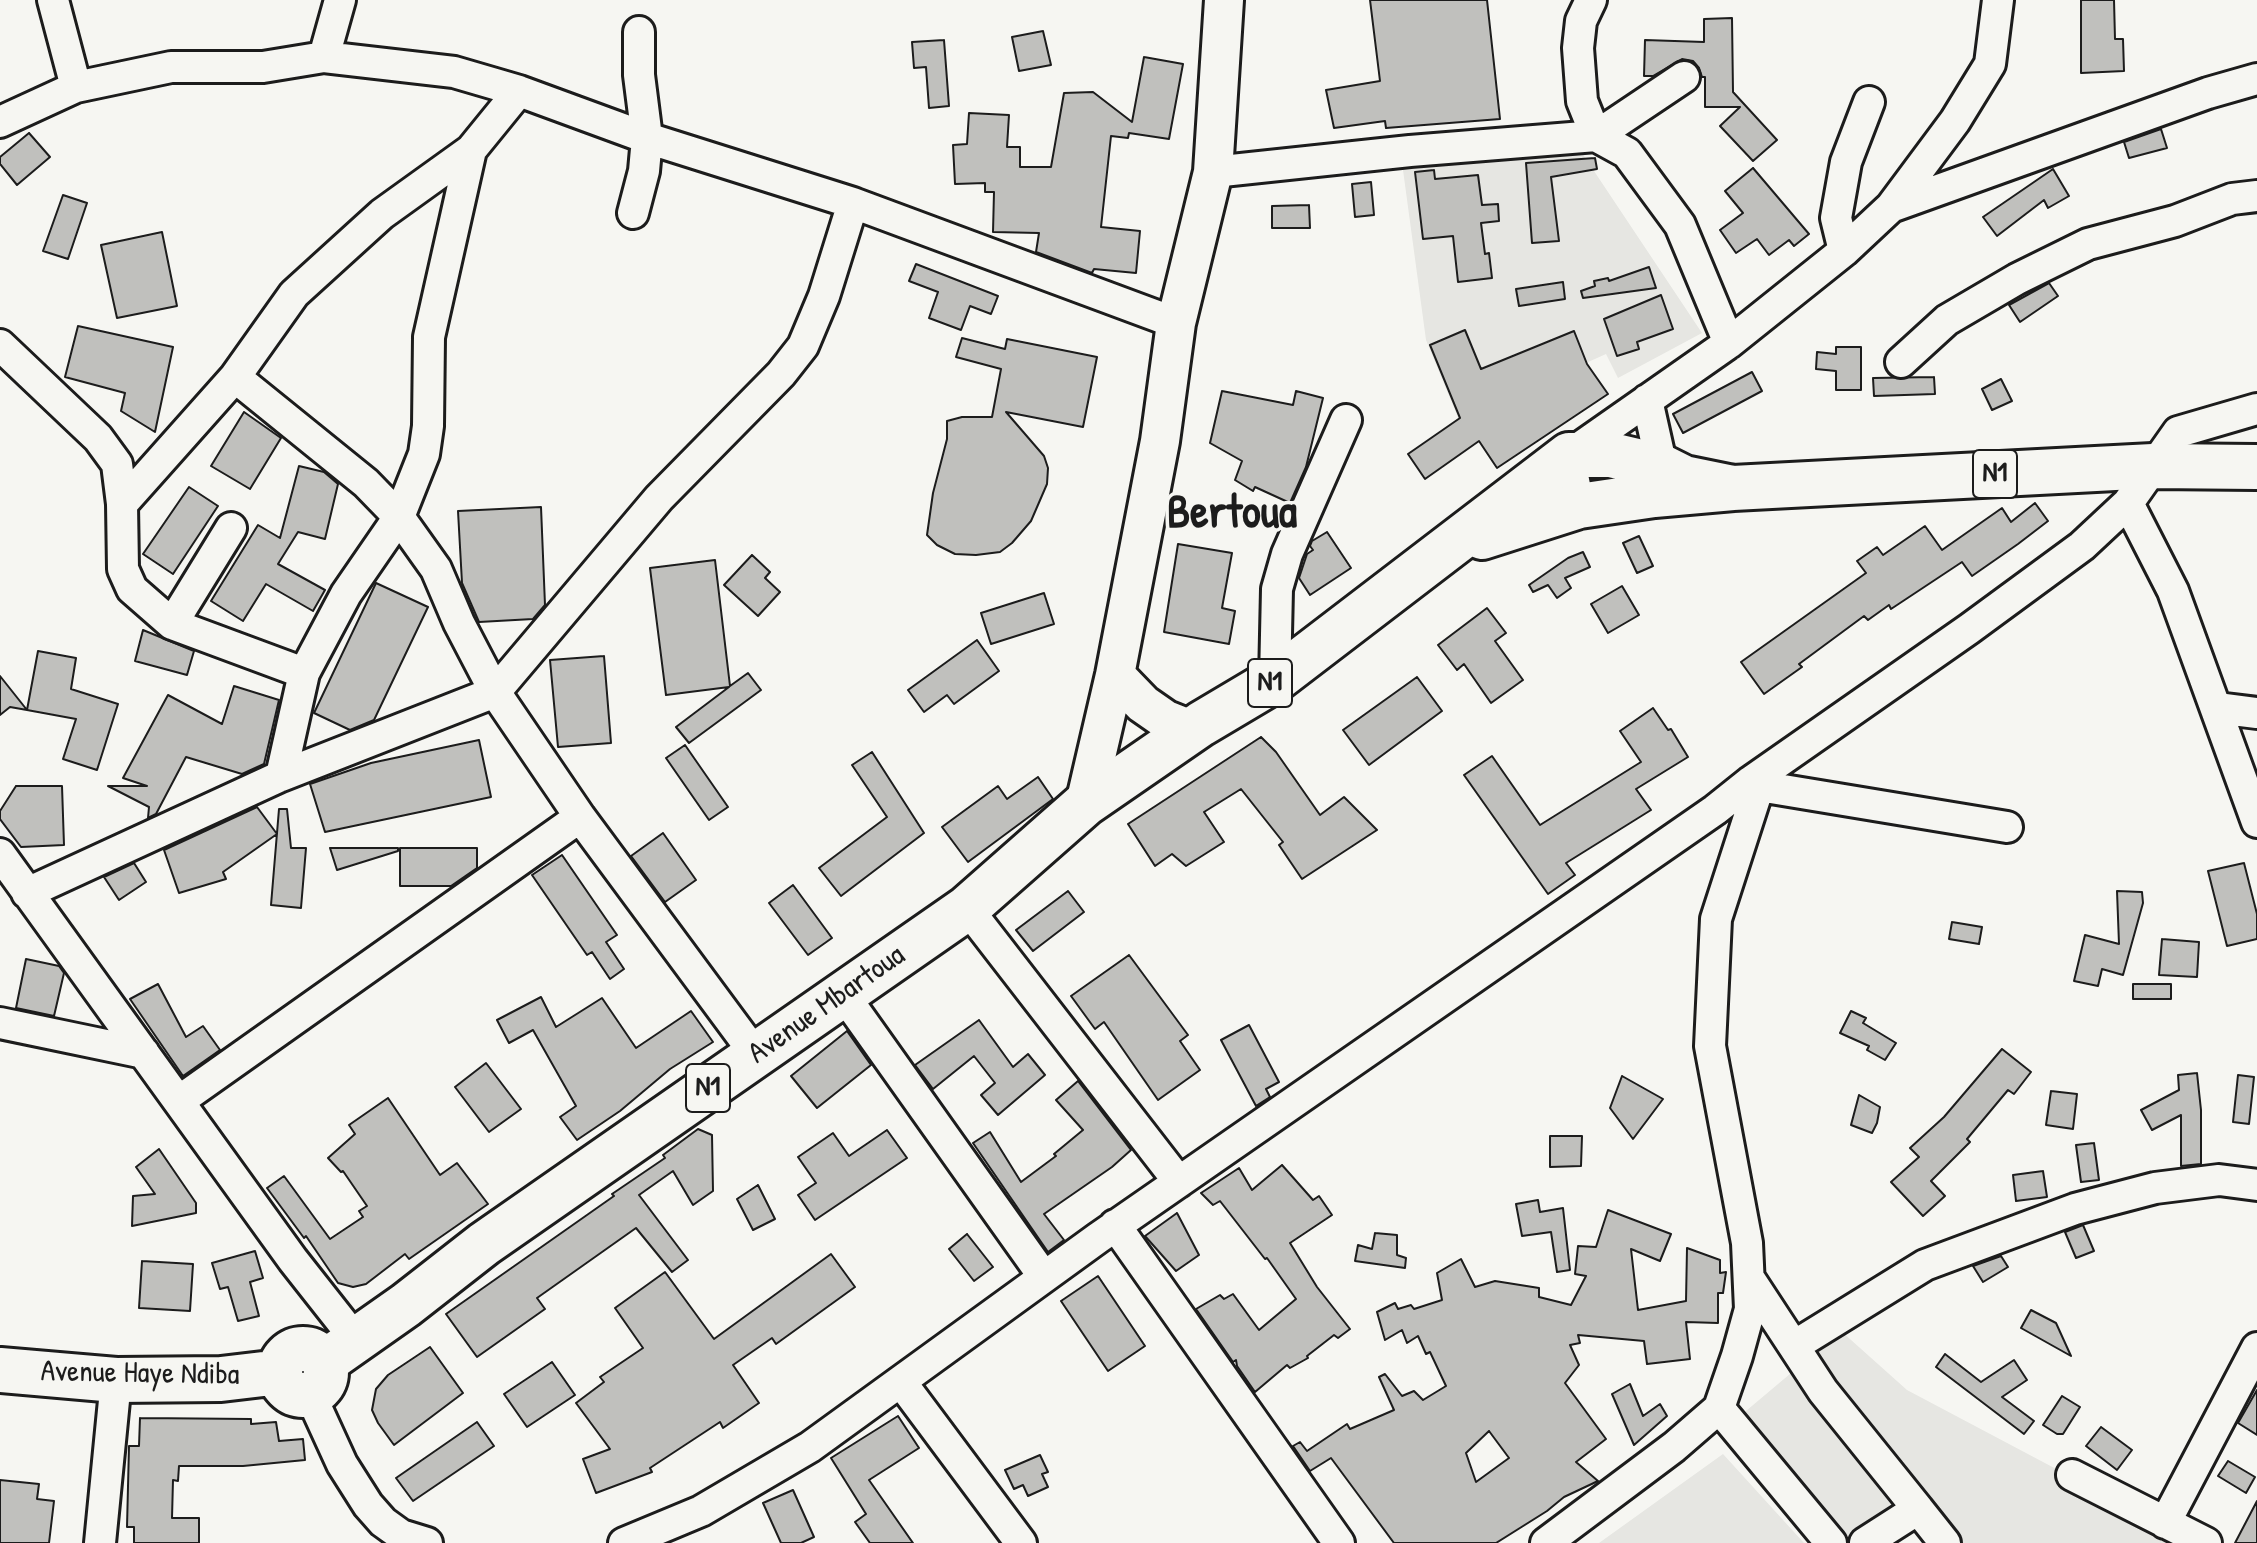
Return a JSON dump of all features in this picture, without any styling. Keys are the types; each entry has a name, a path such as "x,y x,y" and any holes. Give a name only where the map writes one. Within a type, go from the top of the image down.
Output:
{"highway":[{"name":"N1","path":"1085,804 1201,724 1275,680 1569,455 1611,455 1658,481"},
{"name":"N1","path":"1446,550 1524,522 1658,481 1684,478 1733,488 2153,466 2257,467"},
{"name":"Avenue Mbartoua","path":"318,1367 484,1244 967,908 1085,804"},
{"name":"Avenue Haye Ndiba","path":"0,1370 116,1380 221,1379 318,1367"}],"main road":[{"path":"1085,804 1115,675 1160,441 1176,323 1213,172 1224,0"},
{"path":"1115,675 1143,704 1166,720 1191,730 1201,724"}],"street":[{"path":"53,0 76,87"},
{"path":"324,57 340,0"},
{"path":"1591,0 1581,21 1578,48 1582,101 1596,136 1627,153 1680,225 1729,343"},
{"path":"1579,506 1569,455 1729,343 1844,251 1891,207 1955,121 1990,64 1998,0"},
{"path":"633,213 644,171 647,138 639,75 639,32"},
{"path":"0,122 76,87 171,67 263,67 324,57 454,72 519,91 647,138 853,203 1176,323"},
{"path":"1213,172 1410,151 1596,136 1684,77"},
{"path":"1891,207 2208,93 2257,79"},
{"path":"122,504 235,377 294,294 382,214 471,150 519,91"},
{"path":"1844,251 1836,218 1846,162 1869,102"},
{"path":"281,776 304,673 346,594 399,517 424,454 428,426 429,337 471,150"},
{"path":"1901,362 1947,320 2017,279 2088,244 2175,221 2232,199 2257,196"},
{"path":"27,893 281,776 495,692 659,498 781,374 803,346 824,296 853,203"},
{"path":"0,345 98,438 117,464 122,504 123,569 132,589 172,624 304,673"},
{"path":"235,377 366,483 399,517 436,569 459,623 495,692 580,817 756,1055"},
{"path":"1647,400 1658,481"},
{"path":"624,1543 701,1511 810,1447 1115,1225 1754,784 2082,546 2128,503 2178,432 2257,409"},
{"path":"1275,680 1274,613 1277,589 1287,554 1346,420"},
{"path":"2128,503 2173,591 2257,822"},
{"path":"172,624 231,528"},
{"path":"2217,708 2257,713"},
{"path":"1754,784 2007,827"},
{"path":"1546,1543 1674,1447 1719,1408 1750,1309 1747,1243 1710,1046 1716,919 1754,784"},
{"path":"179,1101 580,817"},
{"path":"0,854 293,1260 342,1464 385,1533 427,1543"},
{"path":"967,908 1179,1182"},
{"path":"843,994 1044,1277"},
{"path":"0,1023 144,1053"},
{"path":"1794,1346 1925,1265 2075,1209 2155,1188 2219,1180 2257,1185"},
{"path":"1115,1225 1339,1543"},
{"path":"1748,1276 1823,1391 1945,1543"},
{"path":"2165,1523 2257,1348"},
{"path":"100,1543 116,1380"},
{"path":"901,1382 1021,1543"},
{"path":"1719,1408 1831,1543"},
{"path":"2072,1475 2206,1543"},
{"path":"1865,1543 1918,1509"}],"shaded area":[{"path":"1580,150 1702,333 1618,378 1606,354 1459,420 1426,340 1403,170"},
{"path":"1841,1331 1907,1390 2196,1543 1959,1543 1923,1498 1855,1543 1848,1543 1740,1416"},
{"path":"1723,1454 1804,1543 1599,1543"}],"building":[{"path":"1370,0 1487,0 1500,119 1386,128 1385,121 1334,128 1326,90 1380,81"},
{"path":"2081,0 2114,0 2115,39 2123,39 2124,71 2081,73"},
{"path":"1732,18 1733,92 1777,140 1753,161 1720,126 1740,107 1705,107 1705,77 1693,61 1682,59 1653,76 1644,76 1645,40 1704,42 1704,19"},
{"path":"1043,31 1051,65 1019,71 1012,37"},
{"path":"944,40 949,106 929,108 926,67 914,68 912,42"},
{"path":"1144,57 1183,64 1169,139 1129,133 1128,138 1111,136 1101,227 1140,231 1136,273 1094,269 1092,273 1036,252 1039,233 993,232 994,192 985,192 985,183 955,184 953,145 967,144 969,113 1009,115 1007,147 1020,147 1020,167 1051,167 1064,93 1093,92 1132,122"},
{"path":"2161,129 2167,148 2129,158 2124,142"},
{"path":"29,133 50,157 17,185 0,164 0,157"},
{"path":"1595,158 1597,169 1551,177 1559,241 1532,243 1526,163"},
{"path":"1753,168 1809,234 1794,246 1789,240 1769,255 1757,239 1736,253 1720,230 1743,213 1725,191"},
{"path":"2053,169 2069,196 2048,208 2044,200 1997,236 1983,217"},
{"path":"1434,170 1435,179 1478,175 1482,205 1498,204 1499,221 1481,223 1492,278 1458,282 1453,236 1423,239 1415,172"},
{"path":"1371,182 1374,215 1355,217 1352,184"},
{"path":"63,195 87,203 68,259 43,251"},
{"path":"1309,205 1310,228 1272,228 1272,206"},
{"path":"162,232 177,306 117,318 101,245"},
{"path":"916,264 998,296 991,314 970,306 961,330 929,318 938,292 909,281"},
{"path":"1649,267 1656,288 1583,298 1581,291 1595,286 1594,281 1608,278 1609,281"},
{"path":"1563,282 1565,299 1519,306 1516,289"},
{"path":"2049,283 2058,296 2020,322 2009,305"},
{"path":"1661,295 1673,329 1637,342 1639,349 1617,356 1604,319"},
{"path":"78,326 173,347 155,432 121,411 125,393 65,377"},
{"path":"1465,330 1481,369 1574,331 1587,364 1608,394 1497,468 1479,441 1425,479 1408,454 1460,418 1430,345"},
{"path":"962,338 1005,349 1007,339 1097,357 1083,427 1006,412 1044,456 1048,468 1047,484 1031,521 1012,543 1000,552 976,555 955,554 937,545 927,535 933,493 947,439 947,421 962,417 992,417 1001,369 956,357"},
{"path":"1836,347 1861,347 1861,390 1836,390 1836,371 1816,369 1817,352 1836,354"},
{"path":"1752,372 1762,391 1683,433 1673,414"},
{"path":"1934,377 1935,394 1874,396 1873,378"},
{"path":"2001,379 2012,401 1992,410 1982,389"},
{"path":"1222,391 1293,405 1296,391 1323,398 1306,467 1290,503 1255,487 1253,491 1235,480 1242,461 1210,443"},
{"path":"244,412 281,438 250,489 211,466"},
{"path":"299,466 324,472 338,484 325,539 298,532 278,564 325,590 313,611 266,584 243,621 211,601 258,525 280,538"},
{"path":"189,487 218,506 173,574 143,554"},
{"path":"2035,503 2048,521 2018,544 1972,576 1962,562 1891,609 1889,605 1868,620 1864,616 1764,694 1741,662 1866,573 1857,561 1877,547 1883,555 1925,526 1942,550 2002,508 2011,522"},
{"path":"541,507 545,605 533,619 479,622 462,583 458,511"},
{"path":"1327,532 1351,568 1310,595 1299,578 1307,554 1313,550 1310,546 1312,541"},
{"path":"1639,536 1653,566 1637,573 1623,543"},
{"path":"1178,544 1232,553 1222,608 1235,611 1229,644 1164,632"},
{"path":"1583,552 1590,567 1565,578 1571,588 1557,598 1548,585 1533,592 1529,585 1568,558"},
{"path":"752,555 770,572 765,578 780,592 758,616 724,585"},
{"path":"715,560 730,686 748,673 761,690 689,743 676,727 729,687 666,695 650,568"},
{"path":"376,583 428,607 374,720 350,730 314,713"},
{"path":"1622,586 1639,615 1608,633 1591,604"},
{"path":"1044,593 1054,624 991,644 981,613"},
{"path":"1487,608 1506,633 1495,641 1523,680 1491,703 1464,664 1457,670 1438,645"},
{"path":"143,630 194,651 187,675 135,661"},
{"path":"977,640 999,671 954,704 947,695 924,712 908,690"},
{"path":"38,651 76,658 71,689 118,704 97,770 63,759 76,719 27,710"},
{"path":"604,656 611,743 558,747 550,660"},
{"path":"0,676 27,710 10,707 0,715"},
{"path":"1417,677 1442,711 1369,765 1343,730"},
{"path":"234,686 279,700 264,764 242,774 186,757 156,814 148,818 149,807 108,786 147,786 123,778 168,695 222,724"},
{"path":"1653,708 1668,730 1671,729 1688,757 1636,789 1651,810 1566,863 1575,875 1548,894 1464,775 1492,756 1540,825 1641,762 1620,731"},
{"path":"1261,737 1276,752 1320,815 1344,797 1377,830 1302,879 1279,845 1283,842 1241,789 1204,812 1224,842 1186,866 1172,854 1155,866 1128,824"},
{"path":"479,740 491,797 325,832 310,784 371,763"},
{"path":"685,745 728,807 709,820 666,758"},
{"path":"872,752 924,833 841,896 819,868 887,817 852,765"},
{"path":"1038,777 1053,799 968,862 942,827 998,786 1007,799"},
{"path":"16,786 62,786 64,845 21,847 0,819 0,811"},
{"path":"257,807 277,834 223,872 226,879 179,893 164,850"},
{"path":"279,809 287,809 291,848 306,848 301,908 271,905"},
{"path":"663,833 696,880 665,902 631,856"},
{"path":"330,848 398,848 398,851 337,870"},
{"path":"400,848 477,848 477,868 451,886 400,886"},
{"path":"562,855 617,935 606,942 624,969 610,979 592,952 587,955 532,875"},
{"path":"134,863 146,882 119,900 104,877"},
{"path":"2244,863 2257,914 2257,939 2227,946 2208,871"},
{"path":"793,885 832,938 808,955 769,903"},
{"path":"1068,891 1084,912 1033,951 1016,930"},
{"path":"2117,891 2142,892 2143,903 2123,975 2102,969 2098,986 2074,981 2085,935 2119,944"},
{"path":"1952,922 1982,927 1979,944 1949,939"},
{"path":"2162,939 2199,942 2197,977 2159,975"},
{"path":"1129,955 1188,1035 1180,1041 1200,1070 1158,1100 1104,1022 1095,1029 1071,996"},
{"path":"26,959 59,966 64,973 54,1016 16,1008"},
{"path":"158,984 186,1037 203,1026 220,1050 183,1076 130,999"},
{"path":"2133,984 2171,984 2171,999 2133,999"},
{"path":"541,997 556,1027 602,998 636,1048 691,1011 713,1042 670,1069 620,1111 577,1140 560,1117 576,1106 533,1030 509,1043 497,1020"},
{"path":"1851,1011 1866,1018 1863,1023 1896,1043 1885,1060 1867,1050 1869,1046 1840,1033"},
{"path":"979,1020 1013,1067 1028,1054 1045,1075 998,1115 981,1095 995,1083 974,1056 933,1089 915,1065"},
{"path":"1249,1025 1279,1082 1266,1089 1270,1097 1256,1106 1221,1040"},
{"path":"847,1031 871,1065 817,1108 791,1076"},
{"path":"2002,1049 2031,1072 2014,1094 2008,1090 1967,1139 1970,1142 1931,1181 1945,1196 1923,1216 1891,1182 1919,1157 1910,1148 1944,1117"},
{"path":"486,1063 521,1109 489,1132 455,1087"},
{"path":"2197,1073 2201,1164 2181,1166 2181,1115 2152,1130 2141,1110 2179,1090 2178,1075"},
{"path":"2238,1075 2254,1077 2249,1124 2233,1122"},
{"path":"1622,1076 1663,1099 1633,1139 1610,1108"},
{"path":"1078,1081 1131,1150 1112,1167 1044,1214 1064,1240 1048,1252 973,1143 990,1132 1021,1182 1056,1156 1054,1154 1083,1130 1056,1100"},
{"path":"2051,1091 2077,1094 2073,1129 2046,1125"},
{"path":"1859,1095 1880,1107 1872,1133 1851,1125"},
{"path":"388,1098 440,1175 457,1163 488,1204 409,1259 405,1254 366,1284 353,1287 338,1283 306,1236 304,1238 267,1188 284,1176 330,1239 363,1217 359,1211 367,1206 343,1171 328,1158 355,1134 349,1125"},
{"path":"698,1129 712,1135 713,1191 693,1205 673,1171 639,1195 688,1260 672,1272 636,1228 537,1298 545,1309 477,1357 446,1314 614,1196 612,1194 665,1158 663,1155"},
{"path":"887,1130 907,1158 815,1220 798,1195 816,1183 798,1157 833,1133 849,1156"},
{"path":"1550,1136 1582,1136 1581,1166 1550,1167"},
{"path":"2094,1143 2099,1180 2081,1182 2076,1145"},
{"path":"159,1149 196,1203 196,1213 132,1226 133,1196 155,1194 136,1167"},
{"path":"1282,1165 1313,1200 1319,1196 1332,1215 1290,1243 1317,1287 1350,1329 1338,1338 1334,1335 1308,1358 1290,1368 1287,1365 1255,1392 1236,1360 1233,1362 1196,1309 1220,1295 1224,1299 1233,1294 1259,1330 1296,1299 1220,1201 1213,1205 1201,1193 1239,1168 1252,1190"},
{"path":"2043,1171 2047,1197 2016,1201 2013,1175"},
{"path":"758,1185 775,1219 753,1230 737,1199"},
{"path":"1538,1200 1540,1212 1563,1208 1570,1270 1557,1272 1551,1232 1522,1236 1516,1204"},
{"path":"1608,1210 1671,1234 1660,1261 1631,1249 1638,1310 1686,1301 1687,1248 1720,1260 1720,1273 1726,1272 1723,1293 1718,1293 1718,1323 1686,1322 1690,1359 1647,1364 1644,1341 1578,1335 1580,1343 1570,1345 1579,1365 1565,1383 1606,1439 1576,1462 1598,1481 1564,1497 1496,1543 1394,1543 1331,1458 1310,1471 1293,1446 1300,1442 1307,1451 1347,1424 1350,1429 1394,1410 1379,1377 1385,1374 1402,1396 1414,1391 1423,1400 1446,1386 1430,1352 1426,1354 1418,1336 1407,1343 1402,1330 1385,1340 1377,1312 1395,1303 1398,1309 1411,1305 1414,1309 1442,1300 1437,1273 1461,1259 1475,1287 1495,1281 1539,1288 1539,1297 1571,1305 1586,1276 1575,1274 1578,1246 1596,1247","holes":["1489,1431 1509,1458 1476,1482 1466,1453"]},
{"path":"1177,1213 1199,1255 1176,1271 1145,1236"},
{"path":"2083,1225 2094,1251 2076,1258 2065,1232"},
{"path":"1375,1233 1397,1235 1397,1255 1406,1258 1405,1268 1355,1261 1358,1245 1372,1249"},
{"path":"967,1234 993,1267 974,1281 949,1249"},
{"path":"255,1251 263,1278 250,1282 259,1316 238,1321 228,1287 220,1289 212,1263"},
{"path":"831,1254 855,1287 776,1344 772,1338 733,1365 759,1403 723,1428 720,1422 650,1468 652,1472 596,1493 583,1459 610,1449 576,1403 604,1382 600,1377 643,1348 615,1308 665,1272 714,1339"},
{"path":"2001,1256 2008,1267 1983,1282 1973,1266"},
{"path":"142,1261 193,1264 190,1311 139,1308"},
{"path":"1098,1276 1145,1346 1108,1371 1061,1301"},
{"path":"2031,1310 2056,1323 2071,1356 2021,1328"},
{"path":"430,1347 463,1393 394,1445 372,1410 376,1389 388,1375"},
{"path":"1945,1354 1981,1382 2014,1360 2027,1380 2002,1397 2034,1421 2024,1434 1936,1367"},
{"path":"552,1362 575,1395 527,1427 504,1394"},
{"path":"1630,1384 1643,1416 1660,1404 1667,1416 1634,1445 1612,1394"},
{"path":"2257,1390 2257,1435 2238,1423"},
{"path":"2062,1396 2080,1407 2063,1434 2057,1434 2043,1425"},
{"path":"898,1416 919,1448 869,1480 913,1543 870,1543 855,1522 866,1514 831,1458"},
{"path":"140,1418 251,1419 251,1424 276,1422 279,1441 303,1439 305,1460 243,1466 179,1466 178,1481 173,1480 172,1518 199,1518 199,1543 134,1543 134,1527 127,1527 129,1446 139,1446"},
{"path":"477,1422 494,1446 413,1501 396,1478"},
{"path":"2101,1427 2132,1450 2117,1470 2086,1446"},
{"path":"1040,1455 1048,1472 1042,1474 1048,1487 1028,1496 1023,1485 1014,1489 1005,1470"},
{"path":"2228,1461 2255,1477 2246,1493 2218,1476"},
{"path":"0,1480 39,1484 37,1499 54,1501 49,1543 0,1543"},
{"path":"793,1490 814,1537 801,1543 781,1543 763,1503"},
{"path":"2257,1501 2257,1543 2235,1543"}],"district":[{"name":"Bertoua","path":"1232,515"}]}
